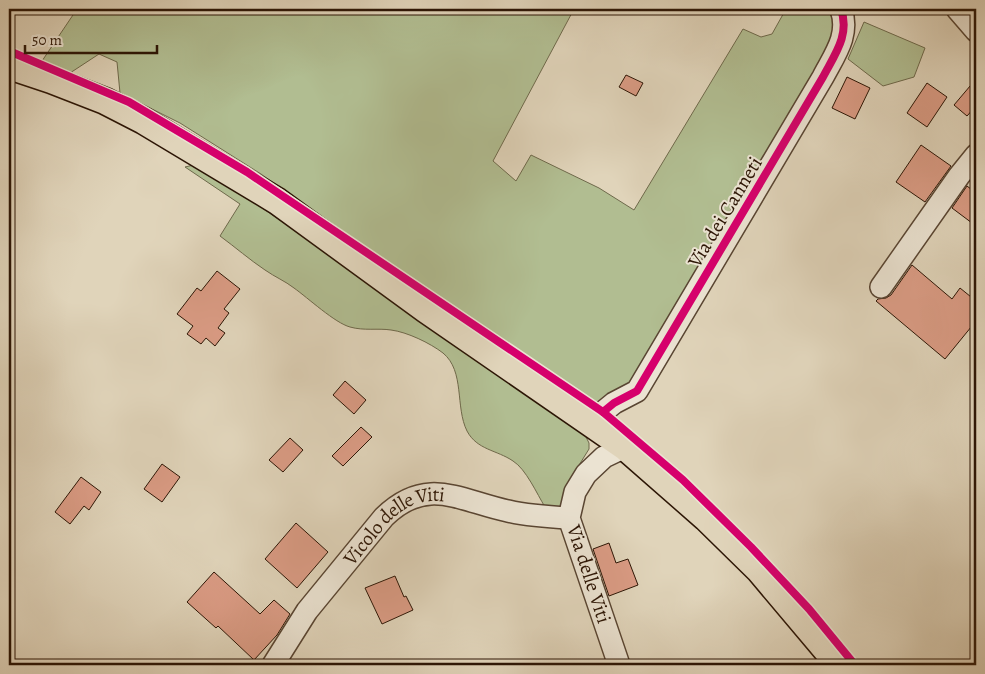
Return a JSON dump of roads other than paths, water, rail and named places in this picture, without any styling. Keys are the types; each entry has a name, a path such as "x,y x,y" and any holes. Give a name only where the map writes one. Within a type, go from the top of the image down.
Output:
{"main road":[{"path":"9,66 105,101 151,125 277,201 425,310 626,447 706,518 759,570 839,665"}],"street":[{"name":"Via dei Canneti","path":"602,412 614,403 637,391 824,77 844,34 845,24 841,9"},
{"path":"957,9 976,31"},
{"path":"881,286 959,176 976,156"},
{"name":"Via delle Viti","path":"619,665 569,518 575,492 586,474 604,457 626,447"},
{"name":"Vicolo delle Viti","path":"273,665 311,606 384,517 405,501 420,495 436,493 526,515 569,518"}]}
